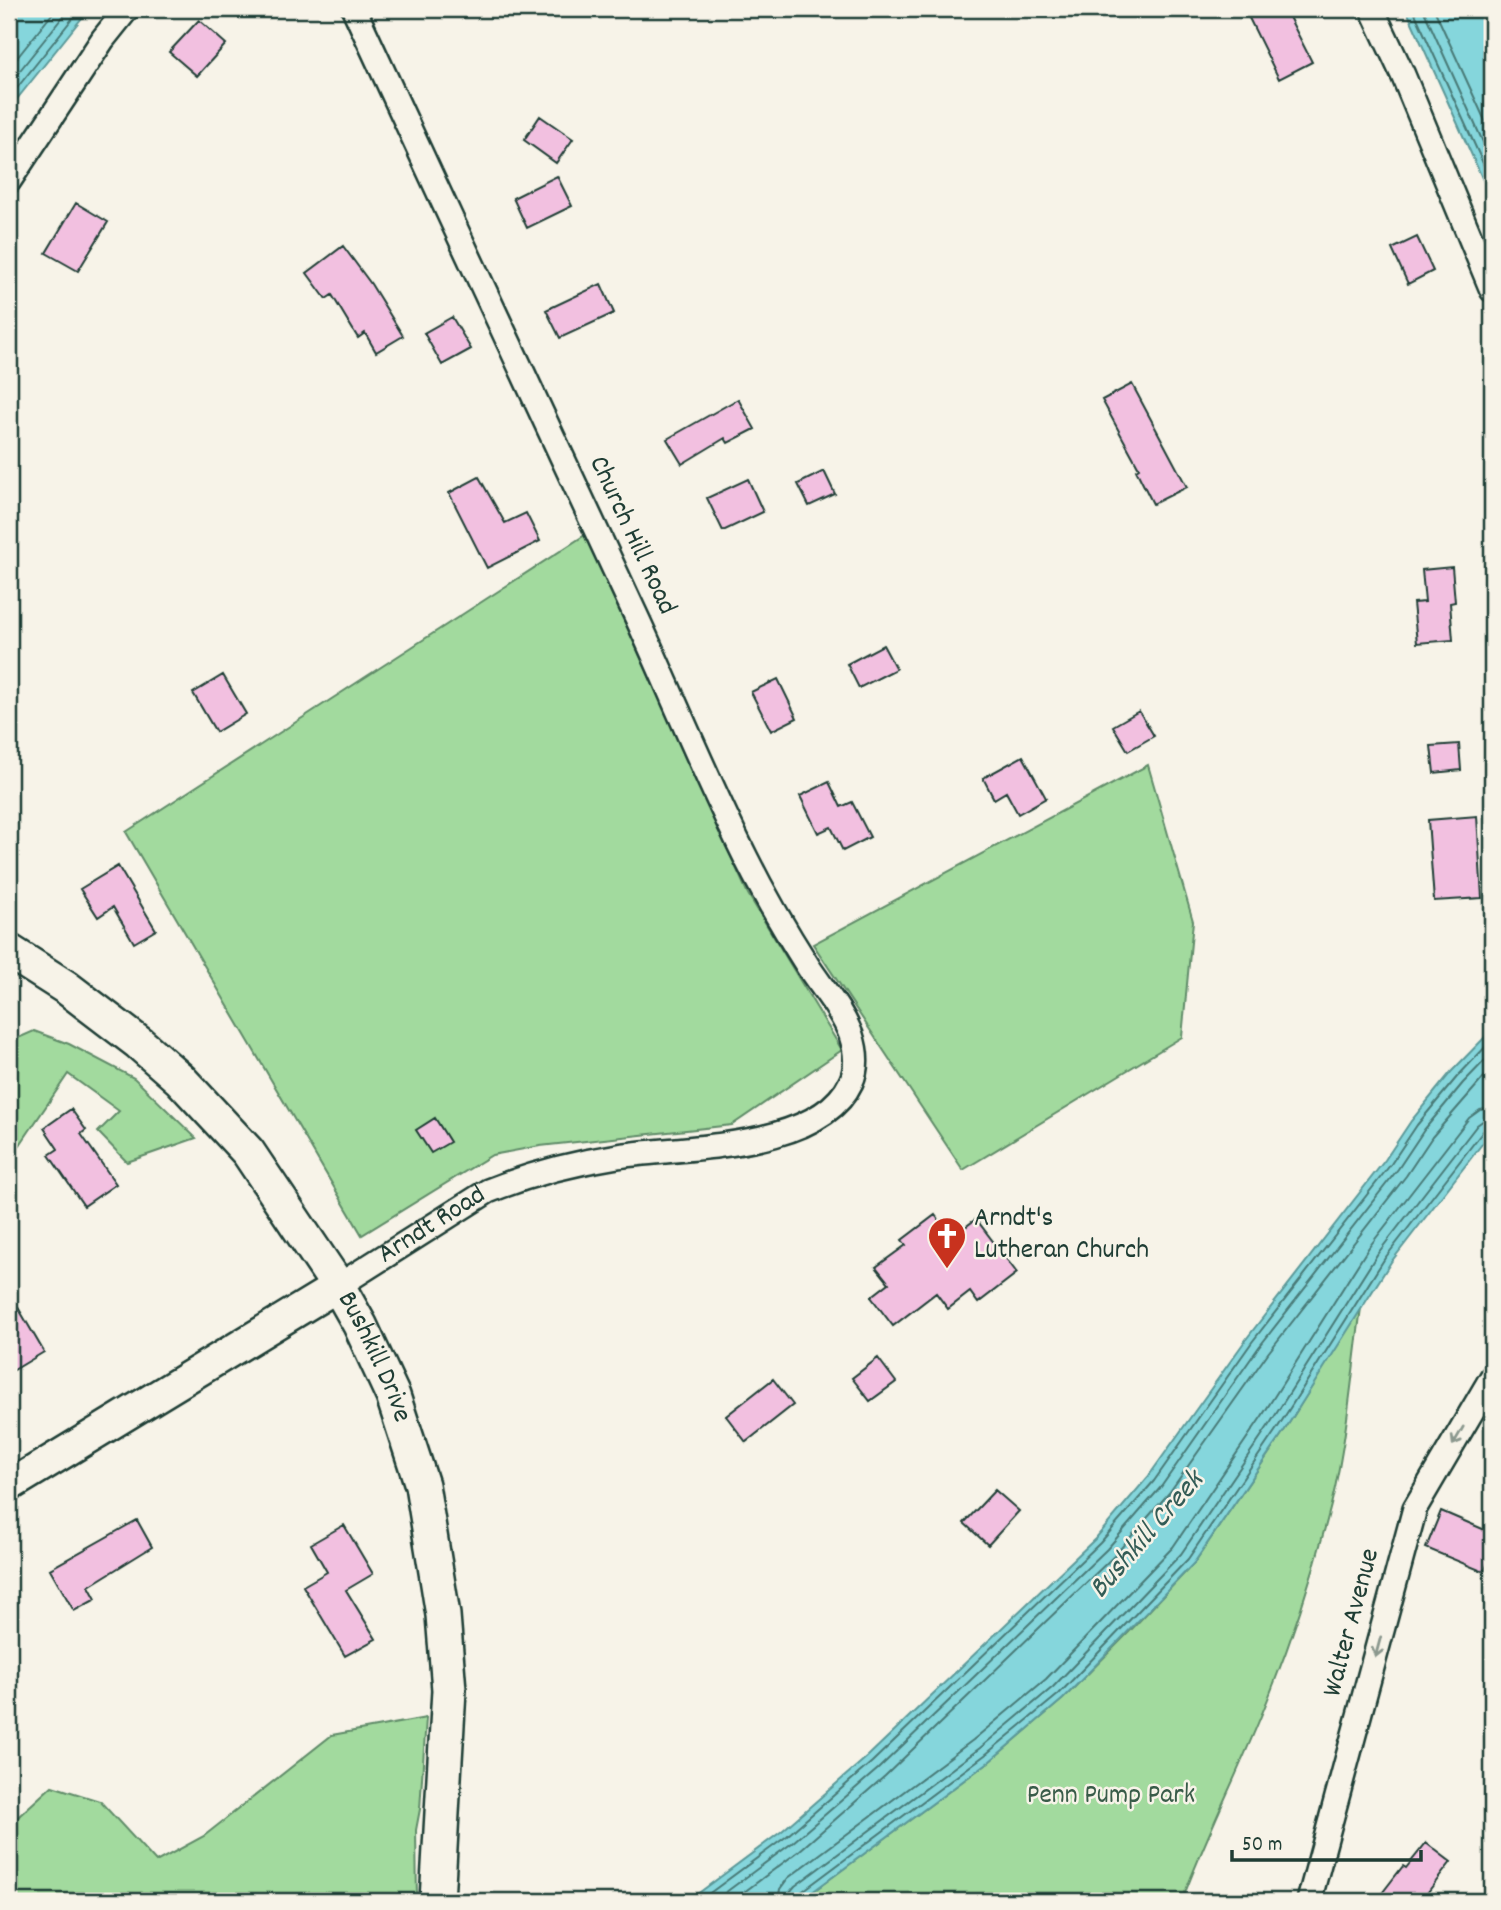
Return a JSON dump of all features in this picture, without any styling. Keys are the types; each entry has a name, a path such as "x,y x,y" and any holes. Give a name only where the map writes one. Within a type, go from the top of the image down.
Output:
{"main road":[{"name":"Bushkill Drive","path":"9,950 76,995 180,1079 248,1152 338,1286 360,1325 393,1396 422,1485 443,1615 449,1690 437,1901"}],"street":[{"path":"9,181 103,39 127,9"},
{"name":"Church Hill Road","path":"354,9 662,673 736,839 773,910 846,1024 856,1056 851,1082"},
{"path":"1373,9 1492,290"},
{"name":"Arndt Road","path":"9,1486 338,1286 488,1191 515,1180 582,1162 741,1142 775,1135 816,1118 836,1101 851,1082"},
{"name":"Walter Avenue","path":"1309,1901 1415,1508 1492,1377"}],"green space":[{"path":"585,535 748,894 842,1050 732,1125 540,1146 492,1155 362,1235 126,832"},
{"path":"1148,765 1193,921 1182,1037 963,1170 813,944"},
{"path":"34,1031 69,1044 134,1078 196,1138 127,1162 98,1132 119,1111 68,1074 9,1161 9,1042"},
{"name":"Penn Pump Park","path":"1361,1308 1338,1471 1314,1566 1271,1691 1182,1901 800,1901 990,1761 1063,1699 1129,1632 1194,1563 1284,1431"},
{"path":"426,1718 420,1809 416,1830 417,1901 9,1901 9,1825 52,1786 100,1801 156,1862 204,1836 332,1735"}],"water":[{"path":"9,9 89,9 9,109"},
{"path":"1406,9 1492,9 1492,200"},
{"name":"Bushkill Creek","path":"1492,1030 1492,1131 1391,1262 1284,1431 1194,1563 1063,1699 990,1761 800,1901 688,1901 782,1831 867,1757 1095,1539 1148,1477 1247,1338 1385,1160 1411,1121 1451,1072"}],"building":[{"path":"1262,9 1285,9 1312,62 1279,79 1248,16"},
{"path":"199,20 226,44 197,76 169,52"},
{"path":"540,116 573,139 556,163 524,140"},
{"path":"557,176 572,206 527,228 513,198"},
{"path":"76,203 108,222 78,271 46,253"},
{"path":"1417,237 1433,271 1408,284 1392,249"},
{"path":"343,246 371,284 403,336 376,352 365,333 358,338 332,295 326,299 307,273"},
{"path":"601,284 614,313 560,338 546,310"},
{"path":"452,317 471,349 442,365 424,333"},
{"path":"1132,384 1187,487 1153,504 1136,470 1139,468 1102,400"},
{"path":"738,399 755,429 728,443 725,438 682,464 667,439"},
{"path":"824,471 835,494 809,506 798,484"},
{"path":"479,477 505,523 526,513 540,541 487,568 449,493"},
{"path":"748,479 763,512 723,531 707,498"},
{"path":"1452,567 1455,602 1450,603 1453,640 1417,643 1413,603 1425,602 1422,570"},
{"path":"883,645 896,669 859,688 847,664"},
{"path":"223,675 246,714 216,732 193,693"},
{"path":"778,679 797,718 771,731 751,692"},
{"path":"1139,711 1154,736 1128,751 1113,726"},
{"path":"1459,744 1461,770 1434,773 1431,746"},
{"path":"1023,756 1046,798 1018,814 1006,792 994,799 983,778"},
{"path":"829,782 841,807 852,802 870,837 843,851 831,827 818,833 800,796"},
{"path":"1477,816 1482,898 1434,901 1428,820"},
{"path":"118,866 156,930 134,943 113,907 98,917 80,889"},
{"path":"71,1109 86,1130 81,1134 116,1184 84,1206 49,1155 58,1149 44,1128"},
{"path":"435,1118 450,1142 431,1153 416,1130"},
{"name":"Arndt's Lutheran Church","path":"935,1215 952,1237 976,1219 1017,1273 978,1303 970,1292 948,1309 936,1293 893,1326 871,1297 889,1283 876,1267 906,1245 902,1240"},
{"path":"9,1292 44,1352 9,1373"},
{"path":"878,1358 896,1382 870,1401 852,1378"},
{"path":"773,1379 793,1405 746,1442 726,1416"},
{"path":"995,1490 1019,1511 988,1545 964,1523"},
{"path":"1441,1511 1492,1533 1492,1553 1484,1572 1426,1548"},
{"path":"137,1520 152,1547 89,1586 96,1599 74,1611 50,1569"},
{"path":"344,1525 373,1574 346,1590 376,1639 345,1656 303,1586 327,1572 311,1544"},
{"path":"1426,1843 1451,1862 1421,1901 1376,1901 1403,1866 1406,1868"}],"place":[{"name":"Arndt's Lutheran Church","path":"947,1270"}]}
